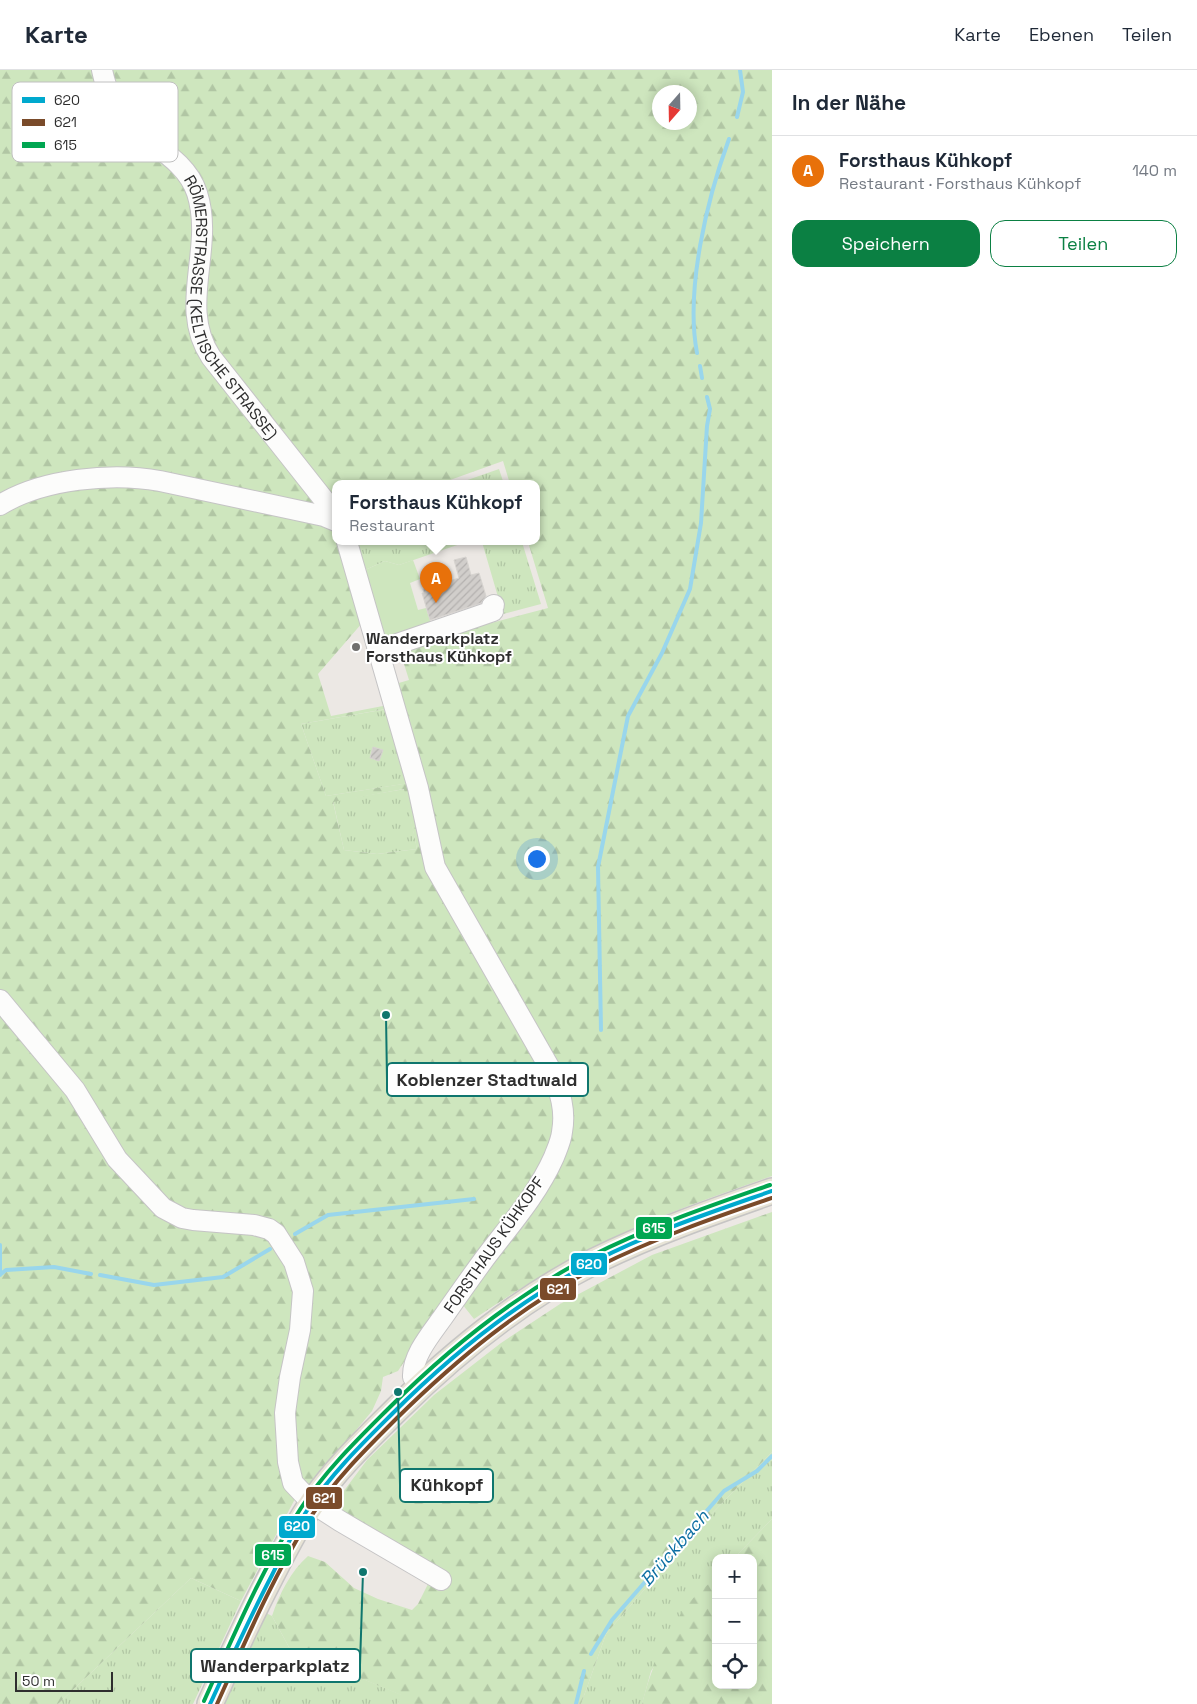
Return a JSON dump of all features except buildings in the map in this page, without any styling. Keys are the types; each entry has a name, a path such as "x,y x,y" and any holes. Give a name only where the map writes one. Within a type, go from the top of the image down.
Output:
{"main road":[{"path":"210,1704 253,1610 312,1503 360,1445 421,1386 461,1350 508,1314 556,1282 594,1261 644,1239 772,1191"}],"street":[{"name":"RÖMERSTRASSE (KELTISCHE STRASSE)","path":"176,162 196,189 200,204 203,233 196,316 204,346 332,514"},
{"path":"0,505 21,494 45,486 103,478 137,478 160,481 324,516 332,514"},
{"name":"FORSTHAUS KÜHKOPF","path":"348,545 418,788 435,867 552,1072 560,1090 564,1107 562,1134 535,1194 485,1258 438,1324 416,1360 412,1369 413,1378 421,1386"},
{"path":"378,651 493,612 492,606 494,604"},
{"path":"0,1000 75,1090 117,1159 163,1208 182,1218 262,1226 276,1234 286,1247 301,1281 303,1300 300,1330 285,1413 288,1462 293,1483 312,1503 364,1536 441,1580"}],"green space":[{"path":"0,70 772,70 772,1176 676,1211 581,1253 474,1319 451,1290 398,1371 383,1377 381,1391 372,1411 308,1488 298,1474 298,1453 281,1453 282,1484 296,1497 241,1601 191,1578 58,1704 0,1704","holes":["503,461 509,480 540,480 540,545 529,545 548,608 385,651 352,545 332,545 332,506 330,502 332,501 332,480 450,480","363,622 388,705 331,716 318,674","399,648 409,680 392,685 383,653","386,709 409,783 326,796 301,724","404,789 417,849 377,854 344,850 333,802"]},
{"path":"499,469 503,480 467,480"},
{"path":"355,545 457,545 399,565 385,561 365,570"},
{"path":"483,545 523,545 541,604 503,614"},
{"path":"413,560 420,579 410,583 418,610 426,608 432,627 386,643 365,570 385,561 399,565"},
{"path":"387,709 410,783 326,796 301,724"},
{"path":"405,789 417,849 377,854 344,850 333,801"},
{"path":"772,1212 772,1452 695,1531 606,1634 581,1704 398,1704 401,1695 290,1649 272,1616 286,1583 308,1556 325,1562 354,1588 378,1599 412,1610 418,1604 430,1580 332,1510 334,1504 367,1460 434,1395 501,1343 560,1304 652,1255"},
{"path":"772,1452 772,1519 738,1554 712,1554 712,1584 651,1671 642,1704 581,1704 606,1634 695,1531"},
{"path":"772,1519 772,1704 642,1704 656,1661 669,1633 685,1608 712,1581 712,1689 757,1689 757,1554 738,1554"},
{"path":"191,1578 241,1601 193,1704 58,1704"},
{"path":"264,1612 272,1616 290,1649 402,1695 398,1704 221,1704"}],"waterway":[{"path":"737,117 743,92 740,70"},
{"path":"697,353 694,328 694,301 700,245 713,189 729,139"},
{"path":"700,366 702,378"},
{"path":"601,1030 598,867 628,716 662,653 690,589 701,523 707,426 710,409 707,397"},
{"path":"295,1234 328,1215 474,1199"},
{"path":"0,1245 0,1275"},
{"path":"100,1275 154,1285 223,1277 270,1249"},
{"path":"1,1274 6,1270 54,1267 91,1274"},
{"name":"Brückbach","path":"591,1654 612,1620 724,1491 757,1471 772,1456"},
{"name":"Brückbach","path":"576,1704 584,1671"}],"transit line":[{"name":"615","path":"204,1701 261,1578 310,1494 342,1456 434,1365 509,1306 563,1271 613,1245 657,1226 770,1185"},
{"name":"620","path":"210,1704 293,1533 308,1509 348,1459 438,1370 513,1311 567,1276 616,1251 660,1232 772,1191"},
{"name":"621","path":"217,1704 285,1560 321,1501 352,1464 443,1375 491,1335 569,1282 661,1238 772,1198"}],"place":[{"name":"Forsthaus Kühkopf","path":"436,603"},
{"name":"Wanderparkplatz Forsthaus Kühkopf","path":"356,647"},
{"name":"Koblenzer Stadtwald","path":"386,1015"},
{"name":"Kühkopf","path":"398,1392"},
{"name":"Wanderparkplatz","path":"363,1572"}]}
